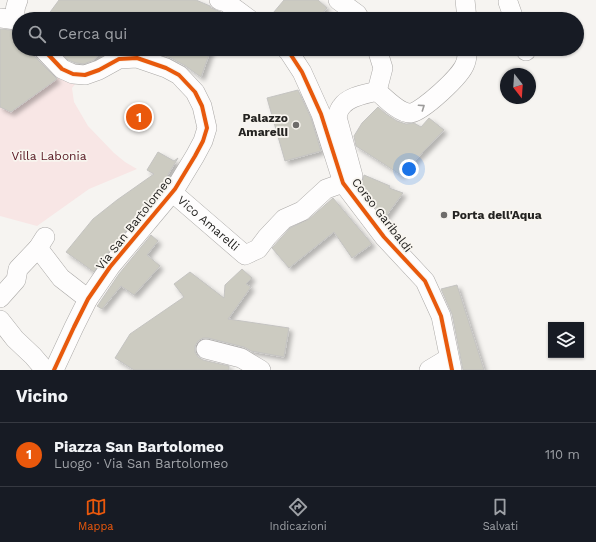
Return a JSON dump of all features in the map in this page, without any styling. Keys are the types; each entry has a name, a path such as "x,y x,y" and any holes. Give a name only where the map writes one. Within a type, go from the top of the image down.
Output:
{"street":[{"path":"15,12 18,0"},
{"path":"219,0 226,2 240,12"},
{"path":"338,0 354,12"},
{"name":"Via San Bartolomeo","path":"50,56 62,69 73,74 85,75 100,70 119,60 137,58 166,68 179,75 195,92 202,106 207,128 203,141 175,189 110,267 88,299 54,370"},
{"name":"Corso Garibaldi","path":"292,56 302,72 321,114 344,183 384,237 424,281 441,316 451,364"},
{"path":"377,91 383,68 379,56"},
{"path":"377,91 401,110 410,113 437,97 450,84 465,65 467,56"},
{"path":"344,183 350,180 353,176 337,118 339,110 343,104 351,99 377,91"},
{"name":"Vico Amarelli","path":"172,192 244,255 258,249 284,219 302,212 326,189 344,183"},
{"path":"0,298 16,280 18,269 42,242 61,278 88,299"},
{"path":"0,320 16,340 45,370"},
{"path":"206,349 241,358 261,370"},
{"path":"429,370 451,364"}],"green space":[{"name":"Villa Labonia","path":"62,75 76,83 72,88 74,102 88,126 114,153 137,169 89,189 37,226 0,216 0,107 11,111"}],"building":[{"path":"59,0 196,0 221,12 50,12"},
{"path":"284,0 318,0 327,8 323,12 274,12"},
{"path":"0,29 12,31 12,56 34,56 57,79 11,112 0,107"},
{"path":"64,56 98,56 94,60 84,64 68,60"},
{"path":"166,56 208,56 201,77"},
{"name":"Palazzo Amarelli","path":"298,90 311,118 321,151 285,161 267,98"},
{"path":"378,107 397,121 406,124 414,123 421,127 429,118 444,130 401,175 356,146 354,136 362,123"},
{"path":"158,152 174,161 178,158 160,188 161,189 102,260 94,272 66,252 93,219 154,174 147,170"},
{"path":"364,175 390,186 389,188 403,193 384,219 362,190 361,183"},
{"path":"333,198 372,244 352,258 334,232 289,268 272,248 290,228 309,219"},
{"path":"151,235 158,241 147,255 160,266 134,295 121,286 102,309 97,306 119,274"},
{"path":"242,269 252,278 246,284 251,287 228,319 289,328 284,357 251,351 244,347 203,338 198,341 195,346 195,352 198,357 203,360 229,366 229,370 134,370 115,358 130,334 184,297 174,284 190,272 224,298 225,285"},
{"path":"457,285 484,370 463,370 452,314 441,289"}],"cycle path":[{"path":"50,56 62,69 73,74 85,75 99,70 119,59 137,58 166,68 179,75 195,92 202,106 207,128 203,141 175,189 110,267 88,299 54,370"},
{"path":"292,56 302,72 321,114 343,183 384,237 425,281 441,316 452,370"}],"place":[{"name":"Piazza San Bartolomeo","path":"139,117"},
{"name":"Palazzo Amarelli","path":"296,125"},
{"name":"Porta dell'Aqua","path":"444,215"}]}
